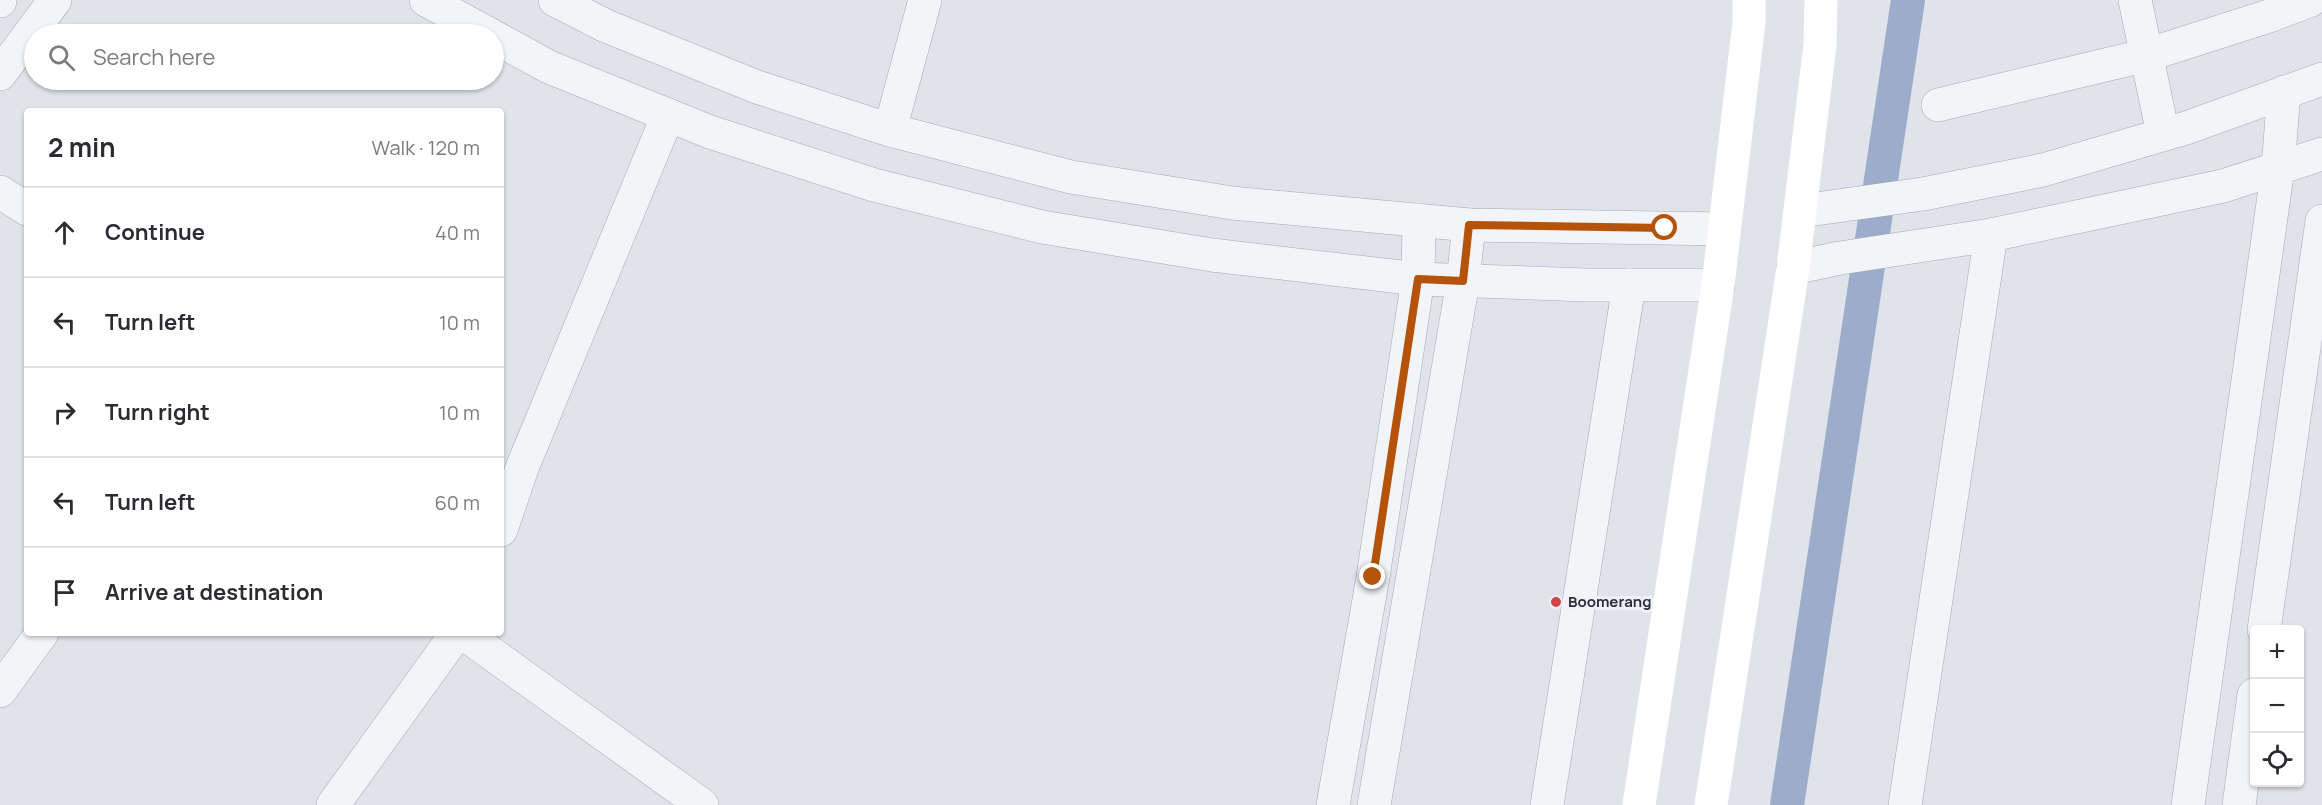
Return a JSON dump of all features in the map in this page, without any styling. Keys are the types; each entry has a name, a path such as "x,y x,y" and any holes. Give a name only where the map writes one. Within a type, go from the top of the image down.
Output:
{"main road":[{"path":"1639,805 1718,285 1749,22 1749,0"},
{"path":"1711,805 1801,211 1821,45 1821,0"}],"street":[{"path":"37,24 55,0"},
{"path":"426,0 470,24"},
{"path":"555,0 606,26 758,87 891,130 1071,177 1232,203 1469,225 1724,229"},
{"path":"891,130 925,0"},
{"path":"2135,0 2163,134"},
{"path":"1938,105 2147,55 2272,15 2311,0"},
{"path":"0,74 24,42"},
{"path":"504,42 549,67 710,132 874,185 1042,226 1212,255 1418,279 1718,285"},
{"path":"1801,211 1923,194 2043,170 2163,134 2322,79"},
{"path":"2188,805 2278,168 2284,92"},
{"path":"504,512 512,464 668,116"},
{"path":"1793,268 1840,258 1991,235 2223,186 2322,154"},
{"path":"0,192 24,207"},
{"path":"1333,805 1373,577 1418,279 1419,220"},
{"path":"2265,625 2317,302 2322,221"},
{"path":"1374,805 1463,281 1469,225"},
{"path":"1905,805 1991,235"},
{"path":"1547,805 1629,285"},
{"path":"2260,294 2317,302"},
{"path":"0,691 40,636"},
{"path":"333,805 455,636"},
{"path":"467,636 702,805"},
{"path":"2238,805 2250,722"}],"waterway":[{"path":"1787,805 1908,0"}],"place":[{"name":"Boomerang","path":"1556,602"}],"route":[{"path":"1373,577 1418,279 1463,281 1469,225 1665,228"}]}
